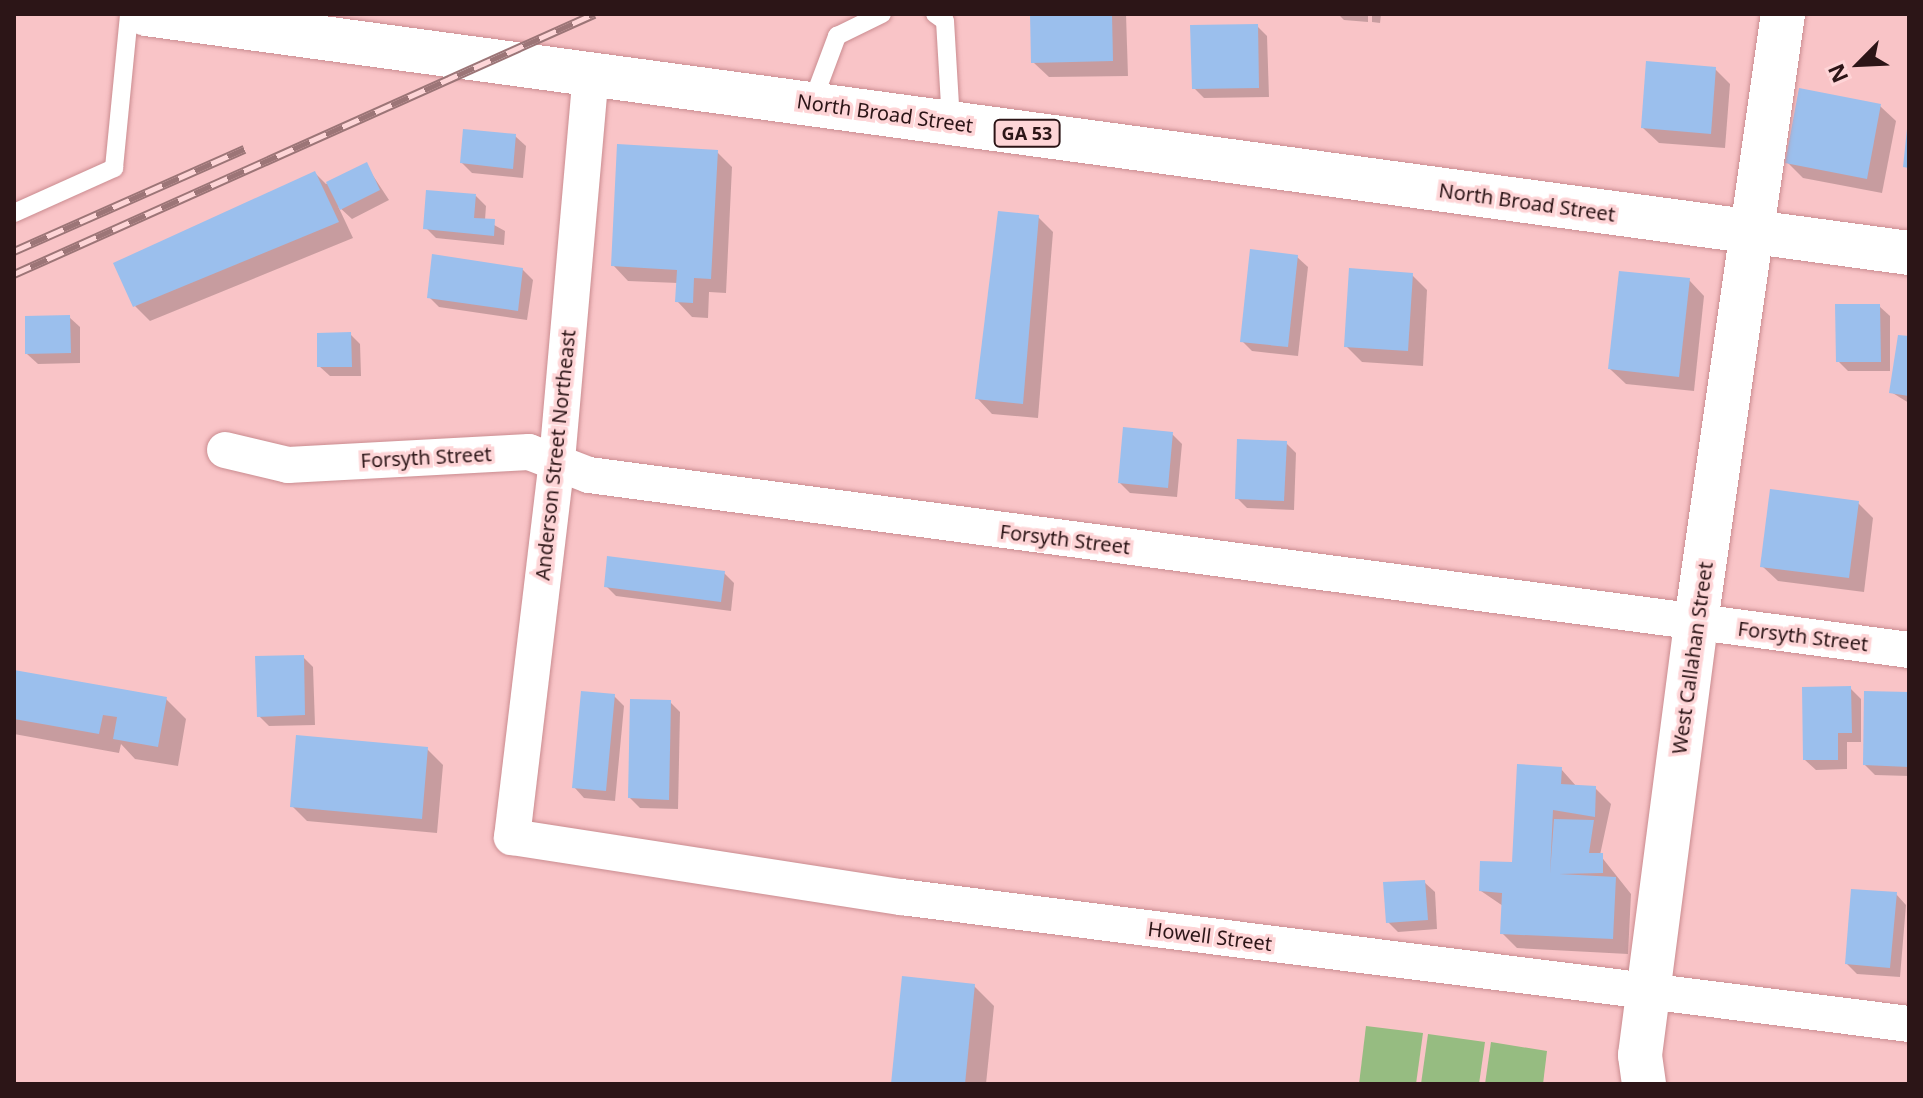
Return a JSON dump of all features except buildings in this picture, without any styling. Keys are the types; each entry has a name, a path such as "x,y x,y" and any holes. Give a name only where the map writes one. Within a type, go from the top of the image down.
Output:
{"main road":[{"name":"West Callahan Street","path":"1644,1084 1648,993 1696,622 1755,233 1783,14"},
{"name":"North Broad Street","path":"154,15 1909,253"}],"street":[{"name":"Anderson Street Northeast","path":"512,837 557,460 591,72"},
{"name":"Forsyth Street","path":"225,450 288,465 529,452 557,460 589,475 1909,650"},
{"name":"Howell Street","path":"512,837 901,897 1909,1024"}],"lane":[{"path":"812,103 837,36 882,14"},
{"path":"935,14 945,21 951,122"},
{"path":"14,213 114,168 154,15"}],"green space":[{"path":"1366,1026 1423,1033 1416,1084 1359,1084"},
{"path":"1428,1034 1485,1042 1479,1084 1421,1084"},
{"path":"1491,1042 1547,1051 1543,1084 1485,1084"}],"railway":[{"path":"14,274 594,14"},
{"path":"14,251 244,149"}]}
